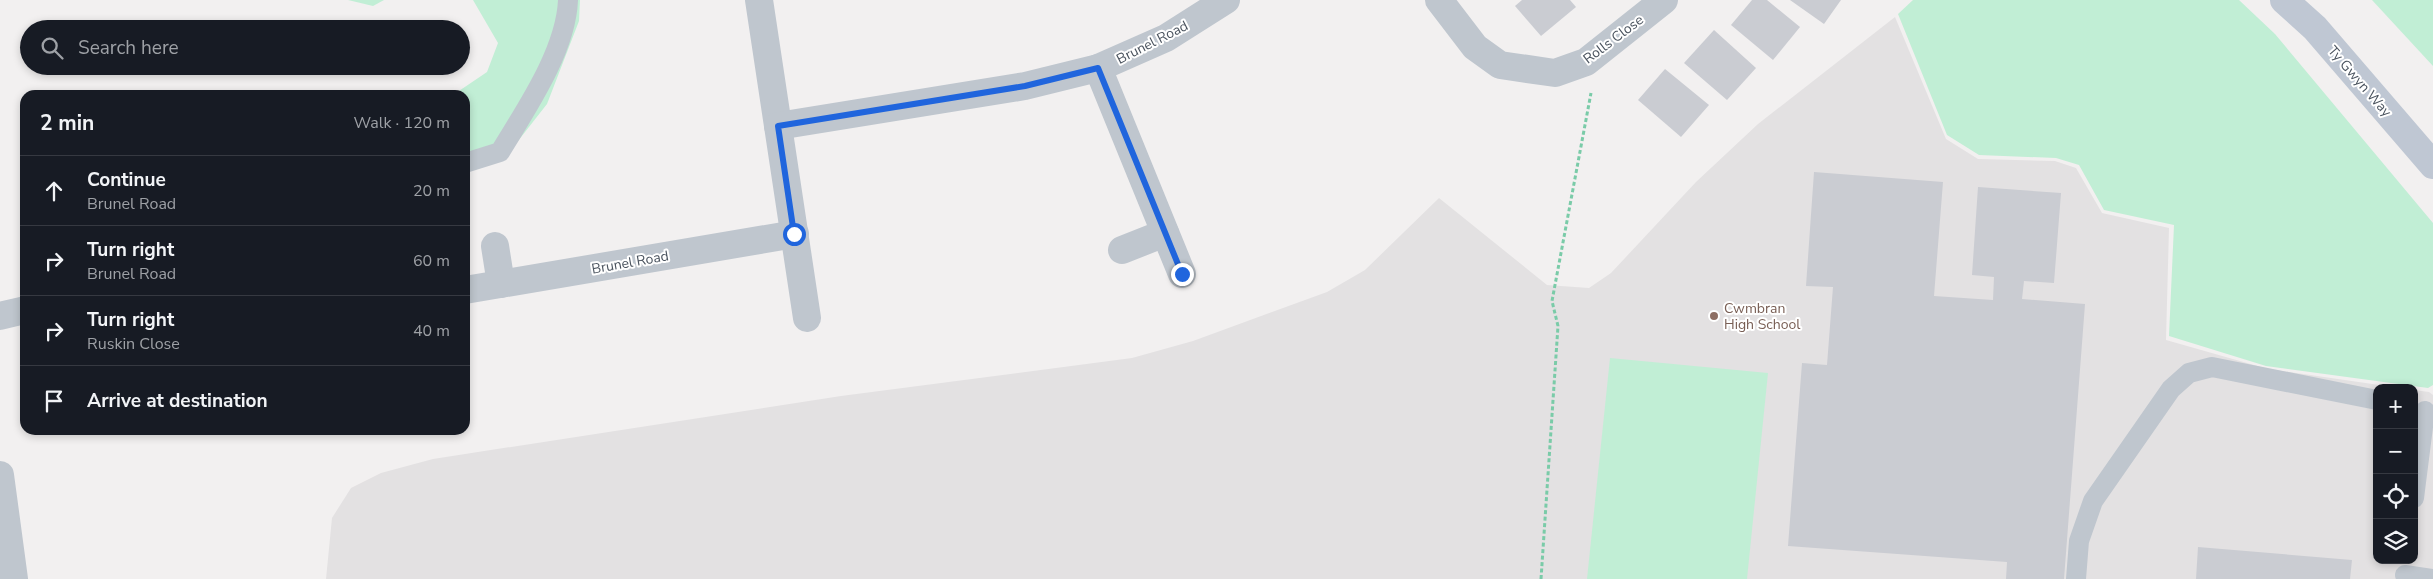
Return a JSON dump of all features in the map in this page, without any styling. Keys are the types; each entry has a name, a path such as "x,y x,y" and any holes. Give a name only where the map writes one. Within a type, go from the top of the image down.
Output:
{"street":[{"path":"759,0 807,318"},
{"name":"Brunel Road","path":"778,126 1025,86 1098,68 1166,38 1226,0"},
{"name":"Rolls Close","path":"1439,0 1475,46 1500,65 1555,73 1586,62 1664,0"},
{"name":"Ty Gwyn Way","path":"2284,0 2315,28 2433,165"},
{"path":"1098,68 1182,274"},
{"path":"1122,250 1165,233"},
{"name":"Brunel Road","path":"470,289 794,234"},
{"path":"495,246 501,284"},
{"path":"0,316 20,311"},
{"path":"0,475 14,579"}],"lane":[{"path":"470,161 500,152 545,77 568,14 568,0"},
{"path":"2076,579 2079,541 2093,501 2171,389 2189,373 2212,367 2373,399"},
{"path":"2417,474 2424,409"},
{"path":"2406,572 2433,579"}],"path":[{"path":"1541,579 1558,326 1552,301 1591,94 1586,62"}],"shaded area":[{"name":"Cwmbran High School","path":"1895,17 1946,139 1978,159 2055,161 2076,168 2102,213 2169,228 2166,340 2268,369 2373,384 2373,564 2418,564 2418,391 2429,392 2433,395 2433,579 326,579 332,518 351,488 381,473 433,459 841,396 1132,358 1193,341 1327,292 1365,270 1439,198 1547,285 1589,288 1611,273 1696,182 1758,124"}],"green space":[{"path":"348,0 384,0 373,6"},
{"path":"473,0 580,0 579,21 547,104 507,155 470,153 470,90 460,90 487,72 498,43"},
{"path":"1913,0 2239,0 2275,34 2433,223 2433,385 2428,388 2418,387 2418,384 2399,384 2266,366 2169,336 2174,225 2104,210 2079,165 2056,158 1979,155 1947,135 1898,14"},
{"path":"2372,0 2433,0 2433,66"},
{"path":"1610,358 1768,373 1747,579 1587,579"}],"building":[{"path":"1522,0 1570,0 1576,7 1541,36 1515,6"},
{"path":"1752,0 1767,0 1800,27 1773,60 1731,25"},
{"path":"1790,0 1841,0 1824,24"},
{"path":"1714,30 1756,68 1727,100 1684,63"},
{"path":"1665,69 1709,105 1681,137 1638,100"},
{"path":"1814,172 1943,182 1934,296 1993,300 1994,277 1972,275 1978,187 2061,193 2054,283 2024,281 2022,299 2085,304 2064,579 2006,579 2007,562 1788,546 1802,363 1827,365 1833,287 1806,286"},
{"path":"2198,547 2352,560 2350,579 2196,579"}],"place":[{"name":"Cwmbran High School","path":"1714,316"}],"route":[{"path":"794,234 778,126 902,108 1025,86 1098,68 1182,274"}]}
